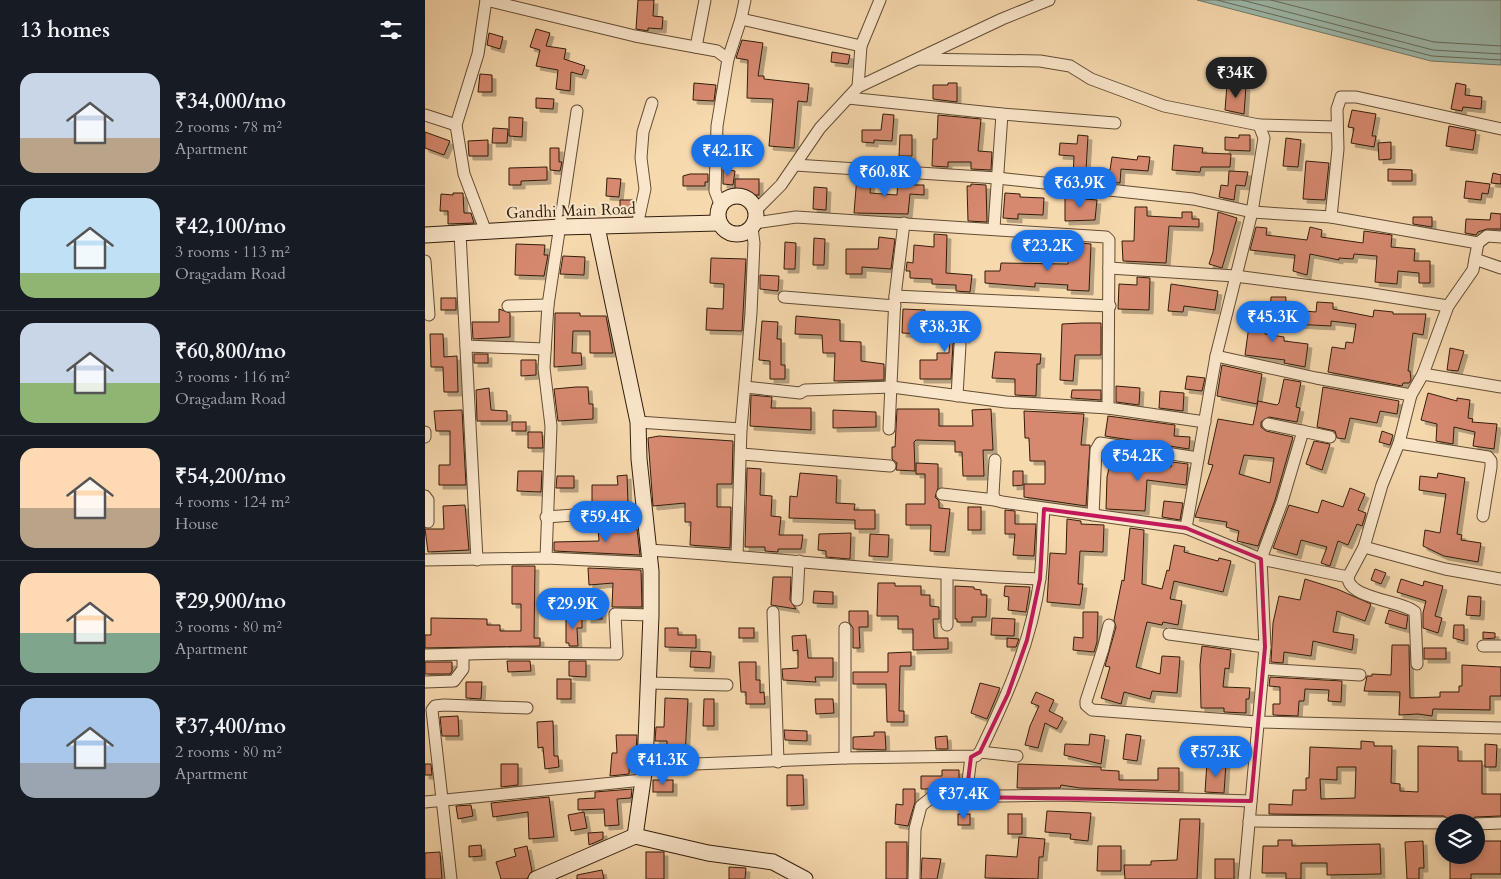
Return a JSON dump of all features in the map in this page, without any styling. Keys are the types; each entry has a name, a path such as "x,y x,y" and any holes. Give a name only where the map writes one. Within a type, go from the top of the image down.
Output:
{"street":[{"path":"486,232 464,174 456,125 478,54 486,0 635,36 717,51 728,58"},
{"path":"696,47 705,0"},
{"path":"721,204 715,191 717,126 728,58 741,19 745,0"},
{"path":"858,87 861,46 880,0"},
{"path":"737,556 741,429 752,295 754,220 749,200 737,196 725,200 721,204 717,217 723,229 734,235 747,232 754,220 781,185 820,128 858,87 918,58 1049,0"},
{"path":"741,19 861,46"},
{"path":"918,58 1040,61 1070,66 1091,79 1164,106 1259,125 1336,127"},
{"path":"1331,217 1338,149 1337,109 1341,97 1356,97 1501,129"},
{"path":"848,98 1002,114 1115,122"},
{"path":"637,226 645,189 641,158 643,132 652,104"},
{"path":"546,558 546,517 551,426 544,368 547,305 561,227 577,111"},
{"path":"994,228 1002,114"},
{"path":"425,115 456,125"},
{"path":"1186,528 1216,356 1252,212 1263,138 1259,125"},
{"path":"795,165 997,178 1193,199 1252,212 1331,217 1478,243"},
{"path":"754,220 796,217 1102,235 1109,240 1108,408"},
{"name":"Gandhi Main Road","path":"425,235 561,227 719,223"},
{"path":"889,429 895,301 904,223"},
{"path":"597,226 638,422 639,459 649,556 651,615 649,683 644,773 635,836"},
{"path":"459,233 477,560"},
{"path":"1417,664 1415,612 1405,606 1360,592 1351,586 1349,577 1364,547 1382,485 1399,443 1411,395 1423,374 1448,306 1473,270 1478,243 1487,236 1501,237"},
{"path":"1475,259 1501,268"},
{"path":"425,261 429,315"},
{"path":"1109,268 1235,276 1366,292 1448,306"},
{"path":"784,297 1110,306"},
{"path":"508,306 547,305"},
{"path":"957,396 960,345"},
{"path":"466,346 545,349"},
{"path":"1216,356 1315,378 1411,395"},
{"path":"1423,374 1501,387"},
{"path":"745,387 800,393 805,390 892,387 1006,402 1108,408 1205,422"},
{"path":"638,422 741,429"},
{"path":"1268,424 1330,437"},
{"path":"1244,879 1265,647 1261,559 1282,502 1303,431"},
{"path":"425,432 425,437"},
{"path":"1093,515 1096,450 1100,443 1198,458"},
{"path":"1399,443 1481,455 1489,459 1491,467 1483,516"},
{"path":"741,454 889,466"},
{"path":"995,460 993,494 995,500"},
{"path":"942,494 1186,528 1261,559 1349,577"},
{"path":"425,496 427,500 428,522"},
{"path":"967,797 976,755 1008,694 1027,640 1040,579 1044,509"},
{"path":"546,517 644,510"},
{"path":"1364,547 1445,569 1501,579"},
{"path":"425,560 737,556 799,560 947,575 1040,579"},
{"path":"797,600 799,560"},
{"path":"947,575 947,626"},
{"path":"773,612 778,762"},
{"path":"425,655 514,653 617,654 615,614 651,615"},
{"path":"1109,625 1086,701 1087,708 1091,710 1257,722 1501,728"},
{"path":"845,628 845,758"},
{"path":"1169,634 1265,647"},
{"path":"1483,646 1501,646"},
{"path":"425,682 454,681 463,668 463,654"},
{"path":"1263,668 1360,675"},
{"path":"649,683 727,686"},
{"path":"451,879 432,710 435,706 527,708"},
{"path":"425,802 644,773 778,762 845,758 1017,756"},
{"path":"914,879 915,830 921,806 932,797 1061,795 1251,801"},
{"path":"1249,821 1435,823"},
{"path":"1485,824 1501,823"},
{"path":"540,878 635,836 707,852 773,862 805,879"}],"highlighted area":[{"path":"1044,509 1186,528 1261,559 1265,647 1251,801 966,797 971,757 980,752 1008,694 1027,640 1040,579"}],"water":[{"path":"1197,0 1501,0 1501,65 1431,61"}],"building":[{"path":"638,0 654,0 653,16 663,17 662,29 648,28 648,31 636,29"},
{"path":"536,29 550,33 546,46 566,49 564,59 585,66 582,75 571,72 570,91 556,89 558,70 536,66 540,50 530,47"},
{"path":"489,33 503,37 500,49 487,45"},
{"path":"742,40 763,43 758,76 764,76 764,79 809,84 807,102 798,101 794,148 769,146 773,99 747,98 748,60 736,58"},
{"path":"832,52 850,55 848,64 831,62"},
{"path":"480,74 492,75 492,92 478,92"},
{"path":"694,83 716,85 714,101 693,100"},
{"path":"948,83 957,83 957,102 933,99 933,85 948,85"},
{"path":"1456,83 1466,85 1465,95 1482,97 1481,109 1463,107 1462,111 1451,109"},
{"path":"1227,84 1246,86 1244,114 1225,110"},
{"path":"536,98 554,99 553,109 536,108"},
{"path":"1352,110 1376,114 1372,136 1376,136 1374,147 1351,143 1354,128 1348,127"},
{"path":"883,114 894,115 892,141 874,140 874,143 862,142 862,130 881,130"},
{"path":"938,115 981,119 978,151 992,152 991,170 971,169 971,162 948,162 948,167 932,166 933,139 937,139"},
{"path":"509,117 523,118 522,137 509,136"},
{"path":"1449,126 1476,131 1473,150 1446,146"},
{"path":"493,128 508,129 507,143 492,143"},
{"path":"425,132 450,141 444,155 425,148"},
{"path":"900,135 912,135 912,156 899,156"},
{"path":"1078,135 1088,136 1086,170 1110,170 1112,157 1137,160 1138,156 1150,157 1148,171 1121,169 1120,183 1073,179 1074,156 1059,155 1060,143 1077,144"},
{"path":"1239,135 1250,135 1250,151 1225,150 1225,137 1239,138"},
{"path":"1286,138 1301,140 1298,167 1283,166"},
{"path":"488,140 488,156 469,156 468,141"},
{"path":"1391,142 1391,159 1379,160 1378,143"},
{"path":"1174,145 1203,148 1202,153 1231,154 1230,167 1201,167 1200,172 1172,170"},
{"path":"550,148 559,148 559,162 562,162 560,171 550,170"},
{"path":"1306,161 1329,163 1325,200 1303,199"},
{"path":"547,167 547,180 521,181 521,185 509,185 509,168"},
{"path":"723,169 735,171 733,185 723,184"},
{"path":"1388,169 1412,170 1412,181 1388,181"},
{"path":"1229,171 1248,172 1245,186 1236,185 1234,200 1219,197 1221,185 1228,186"},
{"path":"1493,173 1501,175 1501,184 1491,183"},
{"path":"708,174 708,182 705,182 705,186 683,186 683,176"},
{"path":"857,176 871,177 870,193 897,195 898,179 914,180 913,185 924,185 924,195 910,194 908,214 854,213"},
{"path":"607,178 621,179 619,197 606,196"},
{"path":"735,179 759,179 759,195 735,195"},
{"path":"1466,181 1490,184 1488,194 1482,193 1481,200 1464,198"},
{"path":"971,184 986,185 987,222 968,221 967,186 971,186"},
{"path":"814,187 827,188 826,210 813,209"},
{"path":"453,193 463,193 464,213 471,213 474,223 448,224 448,211 440,211 441,194 453,195"},
{"path":"1005,193 1020,194 1020,197 1044,198 1043,215 1018,214 1018,219 1003,218"},
{"path":"1073,194 1085,195 1085,199 1097,200 1095,220 1065,221 1065,197 1073,198"},
{"path":"620,200 633,200 632,212 620,212"},
{"path":"1135,207 1147,207 1147,216 1182,218 1182,212 1192,212 1192,219 1199,219 1199,227 1169,226 1166,263 1123,261 1122,241 1134,241"},
{"path":"1218,212 1237,218 1222,268 1209,264 1213,252"},
{"path":"1491,213 1501,214 1501,229 1487,229 1478,232 1476,235 1465,233 1466,219 1490,220"},
{"path":"1413,217 1432,217 1432,227 1413,224"},
{"path":"1256,227 1267,228 1266,235 1307,240 1310,227 1322,230 1321,237 1363,243 1364,231 1392,235 1391,247 1415,249 1414,261 1430,261 1430,283 1419,283 1419,273 1398,271 1397,284 1375,282 1377,256 1354,254 1353,259 1339,258 1339,260 1310,254 1307,275 1293,271 1295,255 1250,250"},
{"path":"934,234 947,235 946,273 972,275 970,292 956,291 956,285 932,284 932,279 910,278 910,271 906,271 907,262 913,263 914,245 934,247"},
{"path":"879,237 895,239 891,269 862,267 862,274 846,274 846,249 878,249"},
{"path":"814,238 825,239 824,265 813,265"},
{"path":"785,242 796,243 795,269 784,269"},
{"path":"1070,242 1091,244 1089,291 1067,290 1068,285 1035,283 1035,287 985,283 985,271 1000,271 1001,263 1068,264"},
{"path":"516,244 545,245 544,255 548,255 544,276 515,275"},
{"path":"563,256 585,257 584,275 560,274"},
{"path":"711,258 746,259 742,331 706,330 707,308 723,309 724,284 710,283"},
{"path":"760,275 779,276 778,291 760,289"},
{"path":"1137,277 1150,278 1149,310 1118,309 1119,284 1137,285"},
{"path":"1171,284 1218,291 1215,310 1184,306 1183,312 1168,311"},
{"path":"1271,297 1286,297 1285,314 1270,314"},
{"path":"441,298 456,298 456,310 441,310"},
{"path":"1317,302 1333,303 1333,309 1373,317 1374,310 1393,312 1393,314 1426,314 1423,335 1413,333 1408,371 1410,371 1411,380 1409,383 1403,383 1402,386 1328,372 1332,347 1345,349 1346,342 1353,343 1356,324 1331,321 1331,326 1292,324 1293,310 1316,312"},
{"path":"499,309 510,313 510,337 473,339 472,322 499,322"},
{"path":"903,309 925,310 924,334 902,333"},
{"path":"1251,311 1268,314 1265,334 1284,337 1284,341 1308,344 1305,367 1284,363 1285,360 1245,355"},
{"path":"555,313 580,313 580,316 606,316 613,353 590,353 590,331 573,331 572,353 581,353 582,365 554,367"},
{"path":"951,315 967,316 966,339 957,338 953,344 951,379 920,379 920,360 937,360 937,353 949,353"},
{"path":"796,316 840,320 840,341 861,342 861,361 884,364 884,380 834,381 835,353 823,353 822,335 795,334"},
{"path":"762,321 778,322 777,339 781,339 781,365 785,365 785,379 770,379 770,361 759,360"},
{"path":"1101,323 1101,355 1075,355 1073,381 1060,380 1062,324"},
{"path":"430,334 443,334 444,357 457,356 458,392 444,392 443,367 431,367"},
{"path":"1450,348 1464,351 1458,371 1447,370"},
{"path":"995,352 1041,354 1040,364 1037,364 1036,396 1015,395 1015,379 992,378"},
{"path":"474,354 488,354 488,363 474,363"},
{"path":"521,360 536,360 536,375 521,376"},
{"path":"1222,365 1262,374 1257,404 1217,396"},
{"path":"1187,376 1205,378 1202,391 1185,389"},
{"path":"1284,379 1301,382 1296,407 1300,408 1297,422 1269,417 1261,422 1261,427 1266,431 1293,437 1275,500 1258,546 1237,541 1239,531 1226,527 1227,522 1195,517 1213,465 1208,464 1218,419 1253,425 1258,401 1277,405","holes":["1244,455 1274,458 1270,483 1239,474"]},
{"path":"1116,386 1140,388 1139,405 1116,402"},
{"path":"588,387 589,404 593,404 593,419 558,421 554,389"},
{"path":"1323,387 1399,401 1397,414 1380,411 1377,423 1350,418 1345,439 1337,438 1335,431 1317,427"},
{"path":"489,388 491,410 507,411 507,421 477,421 476,390"},
{"path":"1072,390 1101,390 1101,400 1071,398"},
{"path":"1160,391 1184,393 1183,411 1159,408"},
{"path":"1428,393 1457,401 1457,398 1470,400 1468,418 1473,419 1472,422 1497,424 1494,449 1473,446 1475,432 1454,427 1453,444 1436,441 1437,424 1421,420"},
{"path":"751,395 772,397 771,408 811,408 811,430 750,426"},
{"path":"897,409 939,409 939,426 973,426 972,410 991,409 993,450 983,450 984,476 963,476 962,452 955,452 955,441 916,440 914,442 915,471 896,470 897,463 892,459 892,447 895,447"},
{"path":"462,410 466,485 439,485 439,465 450,465 450,431 436,431 434,411"},
{"path":"833,410 876,412 876,427 833,428"},
{"path":"1024,411 1084,414 1081,445 1090,445 1086,506 1024,497 1024,484 1045,484 1045,461 1030,461 1029,438 1025,438"},
{"path":"1108,416 1175,425 1174,436 1190,437 1189,449 1105,436"},
{"path":"512,422 526,422 526,431 512,431"},
{"path":"1382,431 1393,435 1390,445 1379,442"},
{"path":"528,432 542,432 543,448 528,448"},
{"path":"659,436 733,441 732,484 717,484 717,507 731,507 730,548 690,545 691,522 685,522 685,503 653,506 648,438"},
{"path":"1314,441 1330,444 1322,470 1306,464"},
{"path":"1111,459 1171,467 1172,462 1188,464 1186,485 1147,480 1145,511 1106,509 1107,477"},
{"path":"916,463 938,464 938,488 935,497 939,501 939,508 950,509 945,552 930,551 931,525 906,525 906,504 925,504 925,474 916,474"},
{"path":"747,468 761,469 760,495 772,496 771,516 781,517 779,535 803,535 801,549 778,549 778,552 765,551 765,547 745,547"},
{"path":"518,471 542,471 541,492 517,491"},
{"path":"1013,471 1023,471 1023,485 1013,486"},
{"path":"800,473 837,476 836,503 855,504 854,510 875,510 875,529 855,529 855,520 789,518 790,496 797,497"},
{"path":"1438,473 1465,478 1457,534 1462,535 1461,540 1481,543 1478,562 1444,556 1423,546 1425,530 1440,533 1446,494 1419,490 1420,476 1437,478"},
{"path":"627,475 628,504 592,506 592,485 618,485 617,476"},
{"path":"557,476 574,476 574,488 556,488"},
{"path":"1350,488 1365,494 1358,510 1366,513 1362,526 1357,524 1348,545 1338,541 1330,566 1321,563 1327,547 1301,540 1297,555 1273,548 1289,505 1318,513 1322,500 1343,507"},
{"path":"1164,501 1183,503 1180,520 1162,517"},
{"path":"465,505 469,550 428,552 425,529 444,529 443,506"},
{"path":"968,507 981,507 981,530 968,530"},
{"path":"1005,510 1015,511 1015,524 1036,524 1034,556 1013,555 1015,534 1005,534"},
{"path":"1067,519 1081,521 1081,524 1104,525 1103,552 1080,551 1078,584 1083,584 1080,605 1047,602 1050,553 1066,554"},
{"path":"598,527 637,529 640,555 554,551 554,542 599,541"},
{"path":"1130,528 1144,530 1142,584 1162,589 1167,570 1169,571 1174,545 1185,547 1184,552 1218,561 1219,558 1231,561 1223,592 1174,581 1170,599 1182,601 1178,625 1163,622 1162,625 1147,622 1136,667 1160,674 1162,656 1180,657 1177,693 1152,691 1150,699 1124,692 1121,704 1101,698 1110,667 1105,666 1116,627 1114,620 1122,580 1124,581"},
{"path":"851,533 850,559 826,557 826,551 818,550 819,534"},
{"path":"870,534 889,535 888,557 869,556"},
{"path":"512,566 535,566 534,638 540,638 540,646 425,648 425,635 431,635 431,618 487,619 487,625 500,625 500,631 521,631 521,604 512,604"},
{"path":"588,568 641,570 642,607 612,607 613,583 589,585"},
{"path":"1375,569 1386,573 1381,584 1371,580"},
{"path":"773,577 791,577 790,600 796,609 771,605"},
{"path":"1305,579 1337,589 1371,604 1365,621 1337,611 1333,632 1354,635 1352,650 1313,641 1311,656 1284,652 1283,663 1271,662 1273,623 1279,596 1300,600"},
{"path":"1401,579 1423,586 1424,581 1443,586 1435,616 1442,618 1438,633 1423,628 1423,613 1426,601 1397,592"},
{"path":"878,583 895,583 895,586 921,586 921,595 930,595 930,606 939,607 939,619 933,619 934,638 948,638 948,649 913,650 913,629 898,629 898,616 877,616"},
{"path":"955,586 974,587 974,589 981,590 981,595 987,595 986,617 972,617 972,622 957,622 957,619 955,619"},
{"path":"1005,586 1030,587 1026,612 1008,610 1009,597 1004,596"},
{"path":"814,591 833,592 833,604 813,603"},
{"path":"1468,596 1481,597 1480,616 1466,615"},
{"path":"587,603 602,603 602,619 587,619"},
{"path":"1389,610 1408,616 1406,629 1385,623"},
{"path":"849,611 868,611 868,627 859,627 860,648 853,648 853,628 849,622"},
{"path":"1083,612 1098,612 1097,642 1094,652 1073,650 1074,637 1083,638"},
{"path":"566,616 582,616 582,628 577,628 578,646 569,646 569,643 566,643"},
{"path":"992,618 1015,619 1014,636 991,635"},
{"path":"1454,625 1464,625 1464,641 1453,638"},
{"path":"665,628 678,628 678,635 696,635 696,648 665,647"},
{"path":"739,628 754,628 754,638 739,638"},
{"path":"1483,632 1495,633 1495,638 1483,639"},
{"path":"806,635 808,658 833,658 833,677 815,677 816,682 783,680 782,669 798,668 798,650 793,651 792,636"},
{"path":"1007,638 1019,639 1016,647 1007,647"},
{"path":"1392,645 1409,645 1410,698 1440,697 1440,692 1459,692 1459,686 1462,686 1462,665 1501,667 1501,696 1490,696 1490,710 1433,709 1432,716 1418,714 1399,715 1400,692 1364,691 1367,676 1372,676 1372,674 1391,675"},
{"path":"1202,646 1231,650 1229,669 1225,668 1223,687 1250,688 1249,699 1246,699 1246,713 1224,712 1224,708 1201,708 1200,665"},
{"path":"1424,648 1446,648 1446,659 1424,659"},
{"path":"691,651 711,652 710,668 690,667"},
{"path":"911,652 911,666 900,666 899,711 904,711 904,722 887,722 886,684 853,684 853,672 888,672 888,653"},
{"path":"507,661 530,661 531,671 508,672"},
{"path":"569,661 586,661 586,677 569,676"},
{"path":"425,662 452,662 452,671 450,674 425,674"},
{"path":"739,662 756,662 756,680 760,680 760,693 764,692 765,704 746,704 746,692 741,692"},
{"path":"1270,677 1342,681 1341,702 1328,701 1329,690 1305,689 1304,701 1299,701 1298,716 1273,715 1273,704 1280,704 1280,687 1269,686"},
{"path":"557,679 571,679 571,699 557,699"},
{"path":"466,682 482,682 481,699 466,698"},
{"path":"980,683 1000,688 987,719 971,713"},
{"path":"1036,692 1054,700 1049,711 1063,718 1057,729 1045,723 1038,748 1025,745 1030,726 1039,706 1031,703"},
{"path":"665,698 688,699 685,757 667,758 667,741 655,741 656,727 664,727"},
{"path":"704,699 714,699 714,726 703,726"},
{"path":"815,699 833,699 834,713 816,714"},
{"path":"458,716 459,736 442,736 440,717"},
{"path":"553,721 554,756 558,756 559,767 545,769 543,747 538,748 537,722"},
{"path":"784,730 807,731 807,741 785,740"},
{"path":"874,732 885,732 886,750 853,749 853,737 874,736"},
{"path":"1090,734 1105,736 1101,764 1064,755 1065,744 1089,745"},
{"path":"1126,734 1141,736 1137,761 1123,759"},
{"path":"616,735 637,735 636,752 630,752 629,774 610,776 612,753 617,753"},
{"path":"947,736 948,749 936,749 935,737"},
{"path":"1361,741 1374,742 1374,746 1392,746 1391,783 1400,784 1400,791 1418,792 1418,746 1458,747 1458,761 1482,761 1482,794 1501,794 1501,816 1485,817 1485,814 1435,814 1435,816 1269,814 1269,804 1292,805 1293,790 1306,790 1306,778 1309,778 1310,747 1361,749","holes":["1337,767 1356,767 1355,798 1321,799 1320,779 1337,780"]},
{"path":"1485,744 1497,745 1496,767 1485,767"},
{"path":"1207,762 1226,763 1224,793 1205,792"},
{"path":"425,764 431,764 432,775 425,775"},
{"path":"501,764 518,764 518,785 501,787"},
{"path":"1018,764 1101,767 1101,770 1119,771 1119,780 1158,780 1158,768 1179,768 1179,791 1080,788 1061,785 1060,788 1017,788"},
{"path":"942,770 959,770 959,789 921,789 921,776 942,776"},
{"path":"787,775 803,775 804,805 787,806"},
{"path":"653,780 673,780 673,792 653,792"},
{"path":"632,789 631,798 617,799 619,825 605,826 604,809 578,810 578,799 595,798 595,792"},
{"path":"903,789 915,789 915,802 908,826 895,824 896,804 903,805"},
{"path":"549,797 554,837 529,839 528,812 493,817 491,803"},
{"path":"471,805 473,816 458,819 456,806"},
{"path":"1047,811 1091,813 1088,841 1070,839 1071,834 1045,832"},
{"path":"584,812 587,828 571,831 568,815"},
{"path":"958,814 970,814 970,825 958,825"},
{"path":"1008,814 1022,814 1022,834 1008,834"},
{"path":"1180,819 1200,819 1197,879 1125,879 1124,865 1151,865 1151,861 1177,860"},
{"path":"603,832 603,839 589,845 588,833"},
{"path":"1019,837 1045,839 1043,857 1039,857 1038,879 985,878 986,855 1017,857"},
{"path":"1278,840 1292,840 1292,846 1380,844 1381,874 1327,875 1327,863 1301,863 1301,879 1286,879 1286,873 1262,873 1263,846 1278,846"},
{"path":"1423,841 1424,868 1419,868 1419,879 1407,879 1405,842"},
{"path":"1485,841 1501,841 1501,874 1471,874 1471,879 1450,879 1450,864 1485,864"},
{"path":"886,842 907,842 907,879 886,879"},
{"path":"481,845 482,856 469,857 469,846"},
{"path":"527,846 532,871 527,879 501,879 496,862 516,856 514,849"},
{"path":"1098,846 1121,846 1121,871 1097,871"},
{"path":"440,852 442,879 425,879 425,853"},
{"path":"646,852 664,852 664,879 646,879"},
{"path":"922,858 941,859 937,879 921,879"},
{"path":"1215,859 1234,859 1234,879 1215,879"},
{"path":"729,867 746,868 745,879 729,879"},
{"path":"602,870 604,879 577,879 577,875"}]}
